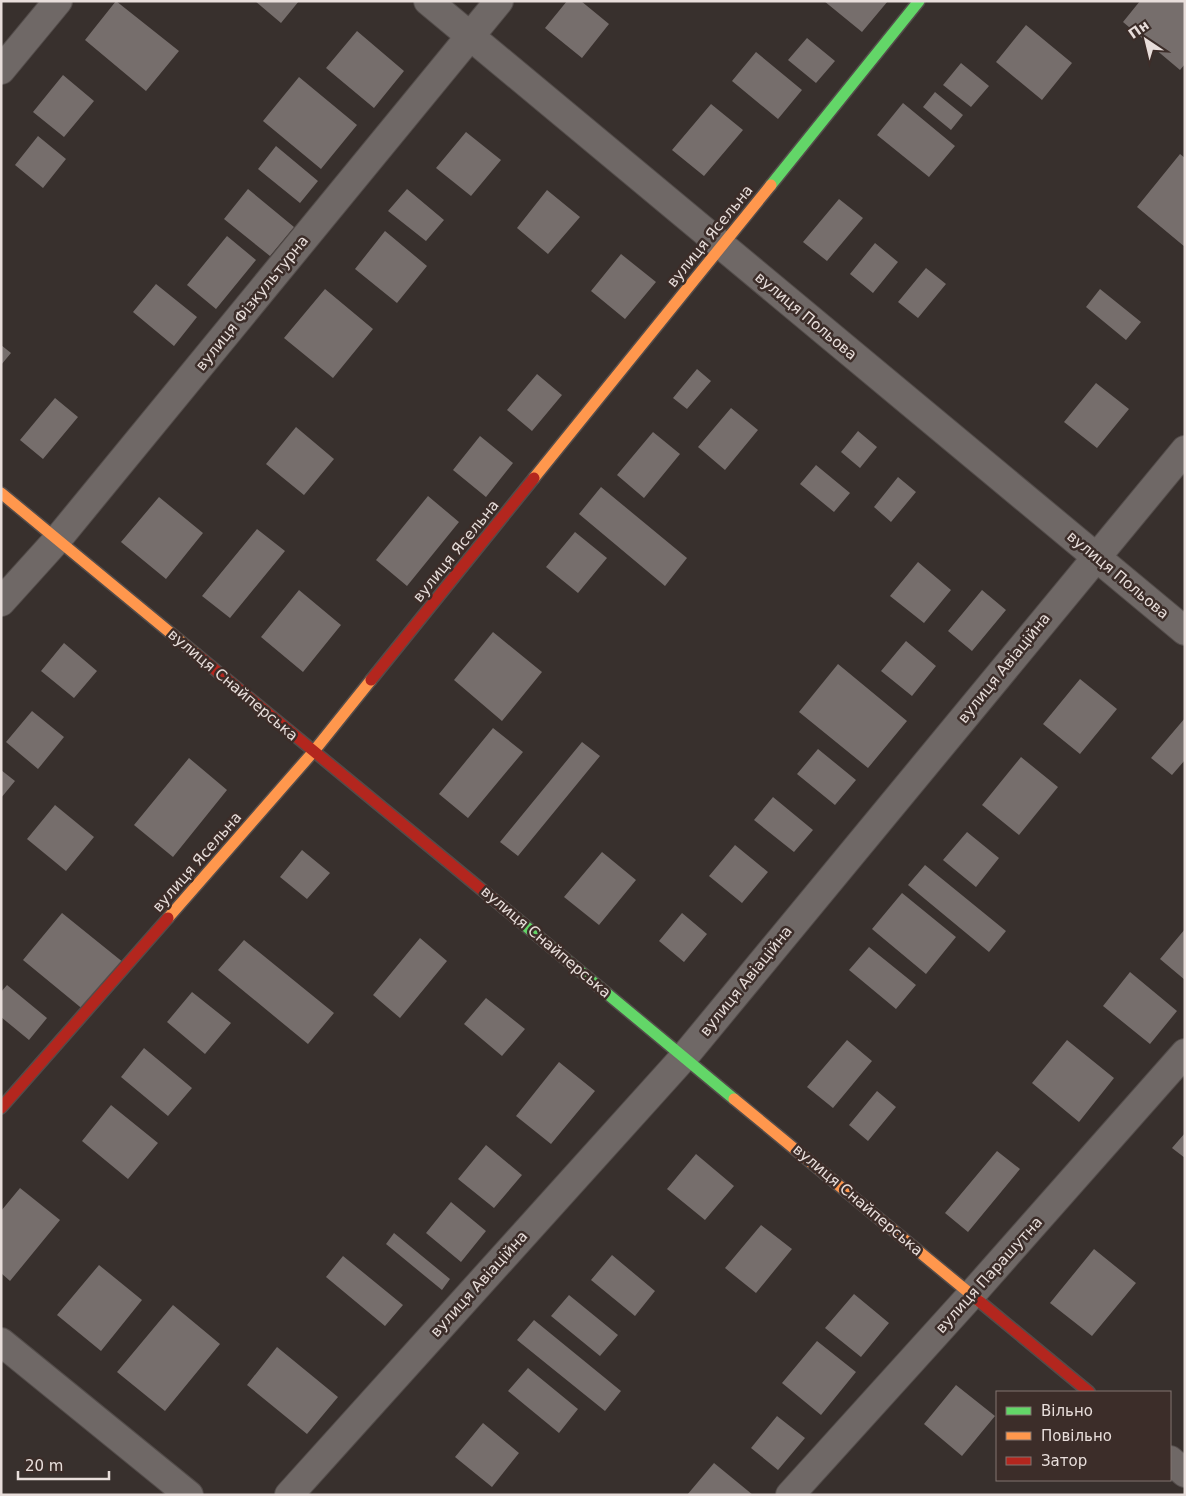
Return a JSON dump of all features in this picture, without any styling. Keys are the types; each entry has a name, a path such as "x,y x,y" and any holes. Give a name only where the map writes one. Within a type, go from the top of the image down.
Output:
{"street":[{"path":"1,70 58,1"},
{"name":"вулиця Польова","path":"428,1 1185,631"},
{"name":"вулиця Фізкультурна","path":"1,602 57,540 499,1"},
{"name":"вулиця Ясельна","path":"1,1108 314,751 919,1"},
{"name":"вулиця Авіаційна","path":"289,1495 684,1056 1095,556 1185,450"},
{"name":"вулиця Снайперська","path":"1,494 1088,1391"},
{"name":"вулиця Парашутна","path":"790,1495 972,1294 1185,1053"},
{"path":"1,1342 189,1495"},
{"path":"1171,1461 1185,1473"}],"building":[{"path":"116,1 179,51 146,91 85,40"},
{"path":"255,1 299,1 281,23"},
{"path":"567,1 581,1 609,24 582,58 545,28"},
{"path":"824,1 888,1 862,32"},
{"path":"1140,1 1185,1 1185,64 1180,70 1123,22"},
{"path":"1026,25 1072,63 1042,100 996,62"},
{"path":"357,31 404,71 374,108 326,68"},
{"path":"807,38 835,61 816,83 788,60"},
{"path":"756,52 802,90 778,119 732,81"},
{"path":"961,63 989,86 971,107 943,85"},
{"path":"63,75 94,101 64,137 33,112"},
{"path":"299,77 357,125 321,169 263,121"},
{"path":"935,92 963,115 951,130 923,107"},
{"path":"903,103 955,146 929,177 877,135"},
{"path":"711,104 743,130 704,176 672,150"},
{"path":"466,132 501,160 471,196 436,168"},
{"path":"38,136 66,159 43,188 15,165"},
{"path":"276,146 318,181 300,203 258,169"},
{"path":"1180,154 1185,158 1185,247 1137,207"},
{"path":"248,189 294,227 270,256 224,219"},
{"path":"407,189 444,220 426,241 388,211"},
{"path":"547,190 580,217 548,254 517,228"},
{"path":"839,199 863,218 827,261 803,242"},
{"path":"385,231 427,266 397,303 355,269"},
{"path":"227,236 256,260 216,309 187,285"},
{"path":"875,243 898,262 873,293 850,274"},
{"path":"621,254 656,282 625,319 591,291"},
{"path":"926,268 946,284 918,318 898,302"},
{"path":"156,284 197,317 174,346 133,312"},
{"path":"325,289 373,329 333,378 284,338"},
{"path":"1100,289 1141,322 1126,340 1086,307"},
{"path":"1,345 11,353 1,365"},
{"path":"697,369 711,381 687,409 673,398"},
{"path":"537,374 562,395 532,431 507,410"},
{"path":"1096,383 1129,409 1097,448 1064,422"},
{"path":"55,398 78,417 43,459 20,440"},
{"path":"731,408 758,430 725,470 698,447"},
{"path":"296,427 334,459 304,495 266,464"},
{"path":"858,431 877,447 860,468 841,452"},
{"path":"653,432 680,454 644,498 617,475"},
{"path":"480,436 513,463 486,497 453,470"},
{"path":"816,465 850,493 834,512 800,484"},
{"path":"898,477 916,492 891,522 874,507"},
{"path":"601,487 687,558 665,586 579,514"},
{"path":"428,496 459,522 407,586 376,560"},
{"path":"159,497 203,533 166,579 121,542"},
{"path":"257,529 285,551 230,618 202,596"},
{"path":"575,532 607,558 578,593 546,567"},
{"path":"918,562 951,590 924,623 890,596"},
{"path":"299,590 341,625 303,672 261,637"},
{"path":"982,590 1006,610 972,651 948,631"},
{"path":"493,632 542,672 502,721 454,680"},
{"path":"906,641 936,666 912,696 881,671"},
{"path":"64,643 97,671 74,698 41,671"},
{"path":"838,664 907,721 868,768 799,712"},
{"path":"1080,679 1117,709 1080,754 1043,724"},
{"path":"32,711 64,737 38,769 6,742"},
{"path":"1185,718 1185,760 1172,775 1151,758"},
{"path":"493,728 523,752 468,818 439,794"},
{"path":"582,742 600,756 518,856 500,842"},
{"path":"818,749 856,780 835,805 797,774"},
{"path":"1021,757 1058,787 1019,835 982,805"},
{"path":"189,758 227,790 173,857 134,825"},
{"path":"1,770 15,781 1,798"},
{"path":"773,797 813,830 794,852 754,820"},
{"path":"55,805 94,837 66,871 27,839"},
{"path":"967,832 999,858 976,887 943,860"},
{"path":"735,845 768,872 742,903 709,876"},
{"path":"302,850 330,873 307,899 280,877"},
{"path":"602,852 636,880 599,925 564,897"},
{"path":"925,865 1006,931 989,952 908,885"},
{"path":"902,893 956,937 926,974 872,929"},
{"path":"62,913 124,963 85,1011 23,960"},
{"path":"682,913 707,934 684,962 659,941"},
{"path":"1185,929 1185,980 1160,959"},
{"path":"420,938 447,961 400,1018 373,995"},
{"path":"244,940 334,1013 308,1044 218,970"},
{"path":"869,947 916,985 896,1009 849,970"},
{"path":"1130,972 1177,1011 1150,1044 1103,1006"},
{"path":"7,985 47,1018 29,1040 1,1017 1,992"},
{"path":"192,992 231,1023 205,1054 167,1022"},
{"path":"486,998 525,1029 502,1056 464,1024"},
{"path":"847,1040 872,1061 833,1108 807,1087"},
{"path":"1067,1040 1114,1078 1079,1122 1032,1083"},
{"path":"144,1048 192,1088 168,1116 121,1077"},
{"path":"559,1062 595,1091 551,1144 516,1116"},
{"path":"877,1091 896,1107 868,1141 849,1125"},
{"path":"111,1105 158,1143 128,1179 82,1141"},
{"path":"1185,1133 1185,1158 1172,1148"},
{"path":"486,1145 522,1175 494,1208 458,1179"},
{"path":"997,1151 1020,1169 968,1232 945,1213"},
{"path":"696,1154 734,1186 705,1220 667,1189"},
{"path":"20,1188 60,1220 10,1281 1,1273 1,1211"},
{"path":"451,1202 486,1231 461,1262 426,1233"},
{"path":"761,1225 792,1249 756,1293 725,1268"},
{"path":"394,1233 450,1279 442,1290 386,1244"},
{"path":"1094,1249 1136,1283 1092,1336 1050,1303"},
{"path":"612,1255 655,1291 635,1316 591,1280"},
{"path":"343,1256 403,1305 385,1326 326,1277"},
{"path":"99,1265 142,1300 101,1351 57,1315"},
{"path":"854,1294 889,1323 861,1357 825,1328"},
{"path":"569,1295 618,1335 600,1356 551,1316"},
{"path":"173,1305 220,1344 165,1411 117,1372"},
{"path":"534,1320 621,1391 605,1411 517,1340"},
{"path":"817,1341 856,1372 821,1415 782,1383"},
{"path":"277,1347 338,1397 307,1434 247,1385"},
{"path":"528,1368 578,1409 559,1433 508,1391"},
{"path":"956,1385 995,1416 962,1456 924,1424"},
{"path":"777,1416 805,1438 778,1470 751,1448"},
{"path":"483,1423 519,1453 492,1487 455,1457"},
{"path":"714,1463 753,1495 687,1495"}],"traffic: fast":[{"path":"771,185 919,1"},
{"path":"504,908 734,1099"}],"traffic: slow":[{"path":"534,478 771,185"},
{"path":"1,493 196,654"},
{"path":"168,918 314,751 371,680"},
{"path":"734,1099 979,1301"}],"traffic: jam":[{"path":"371,680 534,478"},
{"path":"196,654 504,908"},
{"path":"1,1108 168,918"},
{"path":"979,1301 1088,1391"}]}
